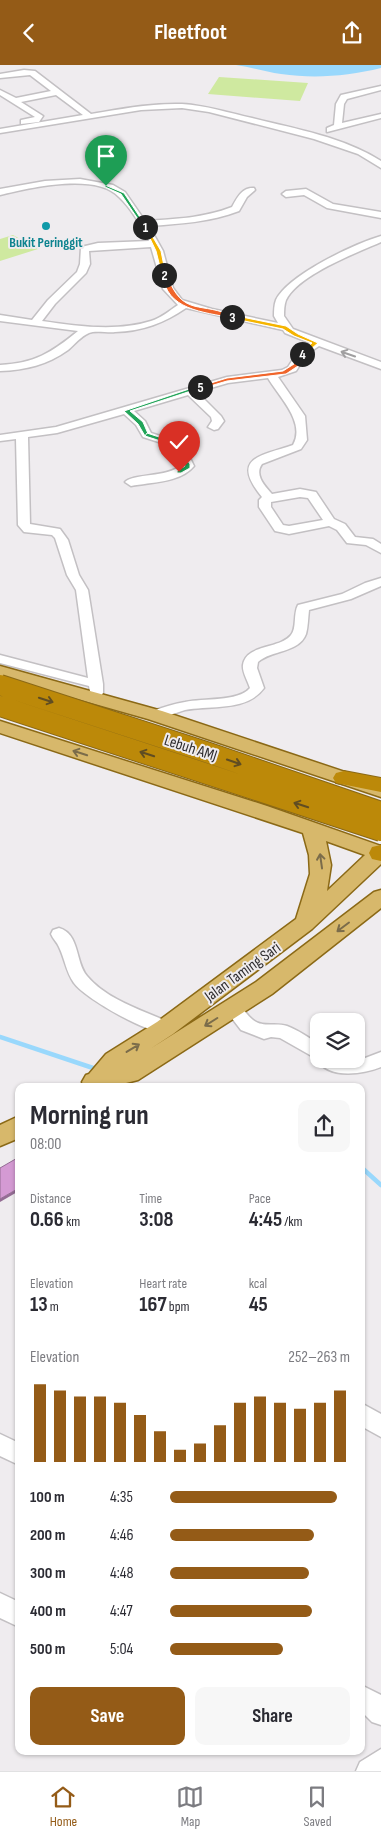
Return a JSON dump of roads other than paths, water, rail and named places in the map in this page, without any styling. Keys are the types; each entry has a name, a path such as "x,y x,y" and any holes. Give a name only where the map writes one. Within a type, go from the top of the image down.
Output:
{"highway":[{"name":"Lebuh AMJ","path":"0,685 206,752 381,813"},
{"name":"Lebuh AMJ","path":"0,706 381,831"},
{"path":"344,778 381,785"}],"main road":[{"path":"0,671 96,691 155,715 381,791"},
{"path":"0,727 260,811 381,853"},
{"path":"260,811 343,831 356,830 366,825 370,816 370,805 366,798 356,791 264,752"},
{"path":"304,924 318,885 322,867 319,849 311,829"},
{"name":"Jalan Taming Sari","path":"93,1083 114,1060 165,1027 274,948 304,924 381,853"},
{"name":"Jalan Taming Sari","path":"93,1083 130,1073 264,988 372,908 381,897"},
{"path":"0,1136 15,1128"}],"street":[{"path":"0,76 29,72 89,116"},
{"path":"338,126 340,104 344,97 381,89"},
{"path":"0,92 38,115 39,118 0,126"},
{"path":"0,99 57,92"},
{"path":"0,131 141,108 182,107 209,111 317,137 377,158 381,165"},
{"path":"317,137 338,126 381,116"},
{"path":"0,192 56,183 95,183 117,189 122,193 144,224 155,245 168,289 175,298 185,305 268,325 284,327"},
{"path":"144,224 227,213 236,209 243,195 251,190"},
{"path":"286,194 306,192 330,206 381,215"},
{"path":"381,239 319,268 288,288 278,305 278,317 284,327 296,335 381,366"},
{"path":"36,322 64,289 81,275 86,259 84,249 98,246 155,245"},
{"path":"0,318 87,329 126,329 152,324 185,305"},
{"path":"0,368 22,367 45,361 65,349 87,329"},
{"path":"0,438 57,430 227,380 272,375 292,369 303,352 316,343"},
{"path":"269,498 256,480 255,465 261,458 268,455 297,447 301,440 300,416 283,394 272,375"},
{"path":"189,391 216,416 218,421 214,427"},
{"path":"126,411 141,423 147,435 172,443 188,466 171,474 131,482"},
{"path":"0,659 96,691 82,590 73,574 64,541 56,533 28,529 24,525 22,435"},
{"path":"330,522 288,530 279,528 264,503 269,498 307,493 315,499 330,522 340,527 351,540 369,542 381,549"},
{"path":"155,715 187,705 224,701 251,695 257,688 250,668 251,663 254,658 287,645 299,635 302,608 312,603 344,597 353,594 367,585 381,582"},
{"path":"59,934 66,940 70,959 81,981 91,990 134,1014 165,1027"},
{"path":"233,1008 247,1025 264,1032 271,1030 284,1032 310,1048"},
{"path":"365,1066 381,1059"},
{"path":"365,1416 381,1427"},
{"path":"0,1444 15,1453"},
{"path":"0,1605 15,1613"},
{"path":"365,1699 374,1705 381,1713"},
{"path":"369,1771 381,1762"}],"water":[{"path":"236,65 381,65 381,68 344,75 294,76"}],"waterway":[{"path":"0,1037 93,1068"},
{"path":"365,1171 381,1185"}],"place":[{"name":"Bukit Peringgit","path":"46,226"}]}
